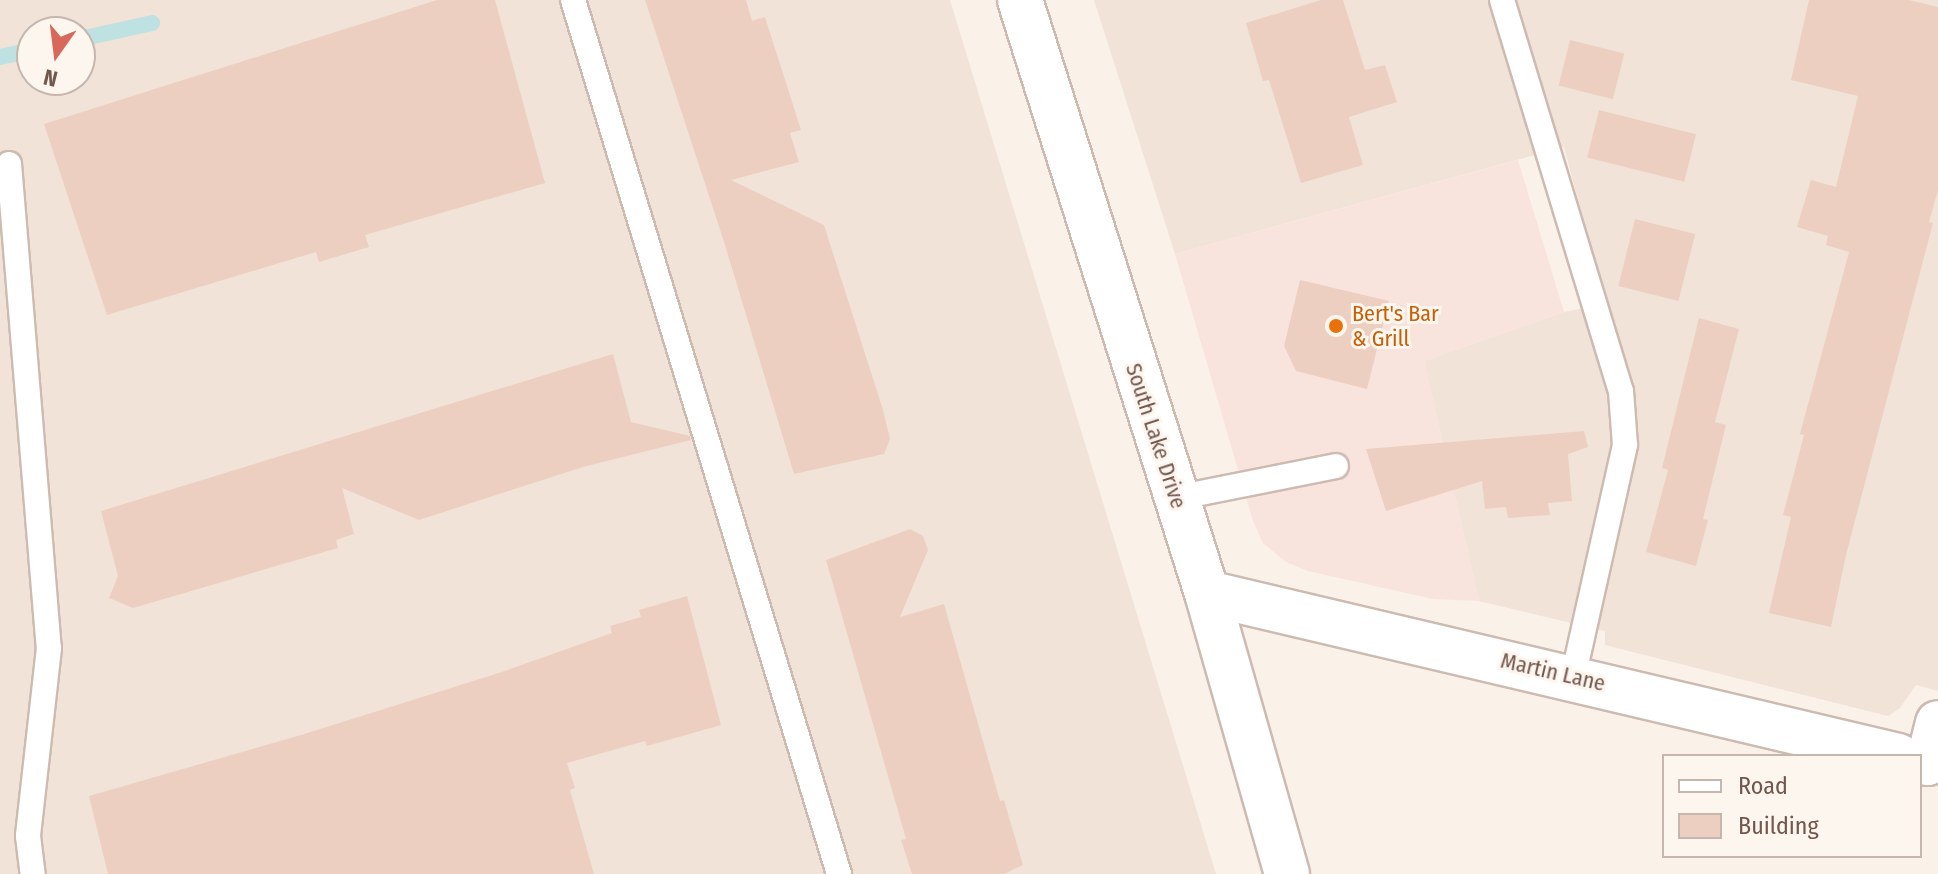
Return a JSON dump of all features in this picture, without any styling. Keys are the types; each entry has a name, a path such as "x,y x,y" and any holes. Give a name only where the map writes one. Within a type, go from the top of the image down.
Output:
{"main road":[{"name":"South Lake Drive","path":"1020,0 1207,593 1287,874"},
{"name":"Martin Lane","path":"1207,593 1573,677 1921,751"}],"lane":[{"path":"573,0 839,874"},
{"path":"1502,0 1621,391 1625,445 1573,677"},
{"path":"9,164 49,648 28,836 33,874"},
{"path":"1176,498 1336,466"}],"shaded area":[{"path":"0,0 950,0 1216,874 0,874"},
{"path":"1094,0 1938,0 1938,691 1916,685 1900,708 1888,716 1605,645 1605,631 1479,601 1424,361 1564,312 1606,304 1564,147 1175,254"},
{"path":"1518,160 1564,312 1424,361 1479,601 1433,599 1308,571 1286,562 1263,543 1253,521 1175,254"}],"building":[{"path":"437,0 495,0 545,183 365,235 369,247 319,262 316,252 107,315 44,124"},
{"path":"645,0 746,0 752,21 765,17 801,130 790,133 799,162 731,180 824,225 883,410 890,439 884,454 794,474 725,245"},
{"path":"1321,0 1343,0 1365,70 1385,65 1397,102 1349,117 1363,165 1301,183 1269,80 1263,81 1246,23"},
{"path":"1809,0 1909,0 1938,7 1938,190 1929,222 1933,223 1846,555 1831,627 1769,613 1791,517 1783,515 1804,435 1800,434 1849,252 1826,245 1828,236 1797,227 1811,180 1836,187 1858,96 1791,80"},
{"path":"1570,40 1624,54 1613,99 1559,86"},
{"path":"1599,110 1696,134 1684,182 1587,158"},
{"path":"1635,219 1695,234 1678,301 1618,286"},
{"name":"Bert's Bar & Grill","path":"1300,280 1389,301 1367,389 1296,371 1284,346"},
{"path":"1699,318 1739,329 1715,422 1726,425 1703,519 1708,520 1696,566 1646,552 1668,470 1662,468"},
{"path":"613,354 631,422 690,436 691,440 583,467 419,520 342,488 354,534 336,540 338,548 133,608 109,598 118,576 101,511"},
{"path":"1584,431 1588,447 1568,454 1572,501 1548,503 1550,515 1508,518 1506,507 1485,509 1482,481 1386,511 1366,449"},
{"path":"910,529 923,536 928,550 900,617 944,604 1000,801 1004,800 1023,865 1004,874 912,874 901,840 906,839 826,560"},
{"path":"687,596 721,725 647,746 645,741 567,763 575,788 570,790 594,874 108,874 89,796 301,735 502,672 612,633 610,626 641,617 639,610"}],"waterway":[{"path":"96,35 152,23"},
{"path":"0,57 16,54"}],"place":[{"name":"Bert's Bar & Grill","path":"1336,326"}]}
